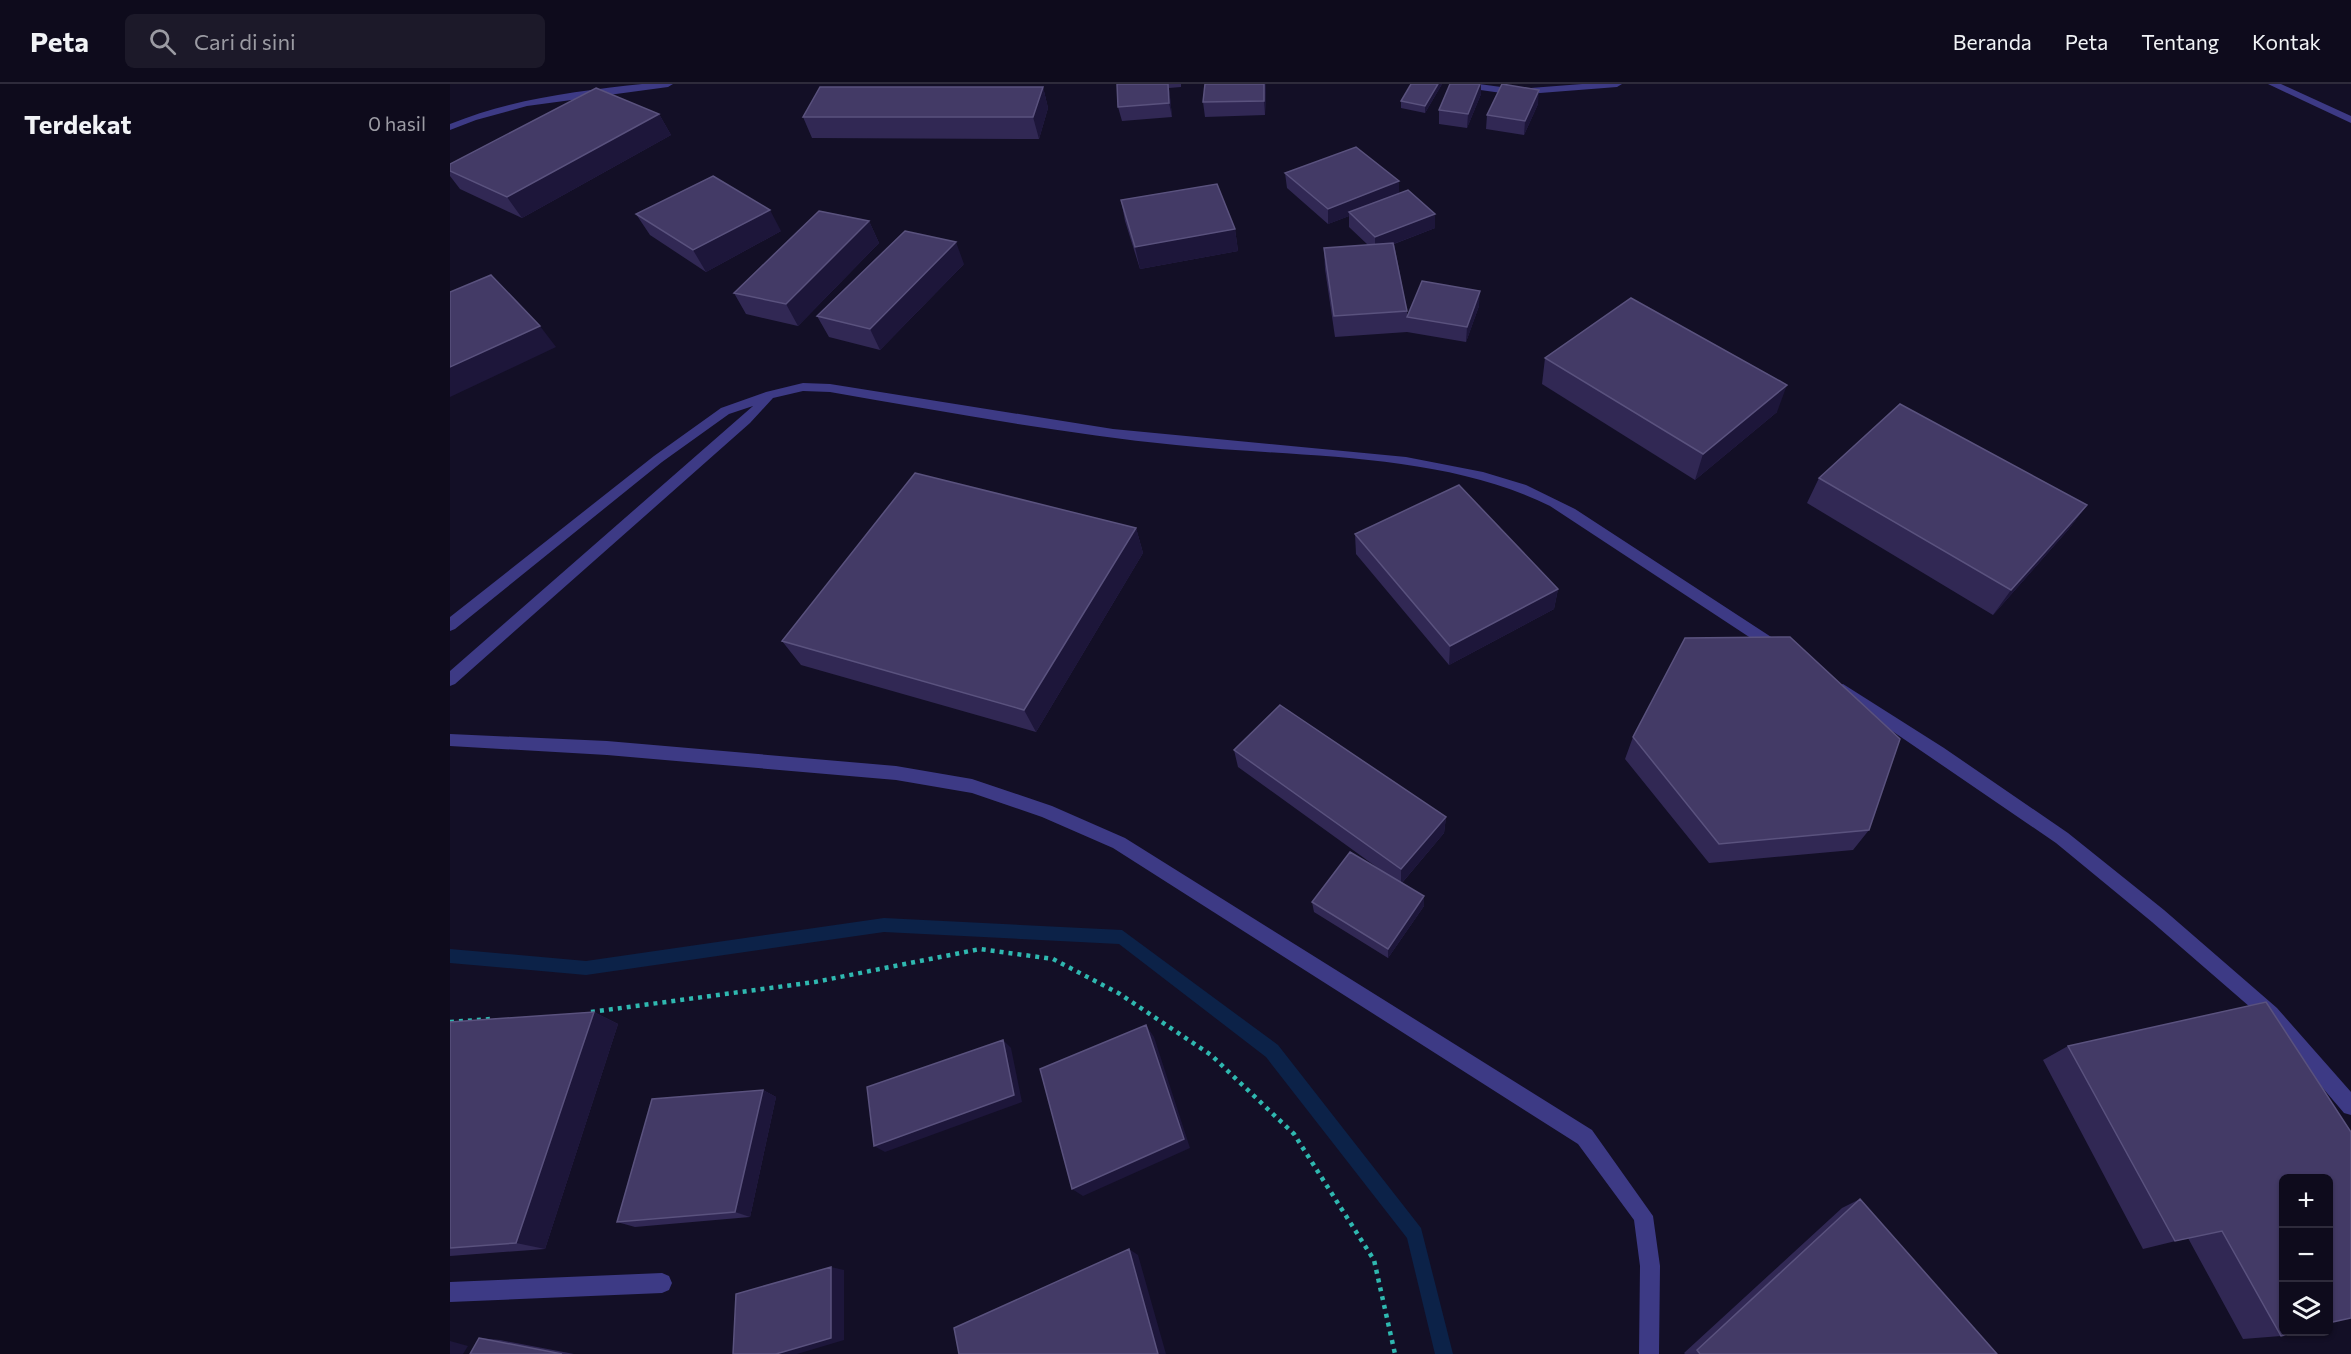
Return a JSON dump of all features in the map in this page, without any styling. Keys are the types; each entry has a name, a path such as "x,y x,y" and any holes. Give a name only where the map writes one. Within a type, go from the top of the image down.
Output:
{"street":[{"path":"450,127 469,118 511,108 668,84"},
{"path":"1460,84 1516,92 1617,84"},
{"path":"2273,84 2351,120"},
{"path":"450,625 658,459 725,411 770,395 803,387 830,388 1057,427 1210,445 1353,456 1470,471 1524,489 1584,520 1788,656"},
{"path":"450,680 746,420 770,395"},
{"path":"1829,681 1939,753 2071,845 2212,961 2271,1014 2351,1107"},
{"path":"450,740 608,748 896,773 972,786 1046,811 1119,843 1585,1137 1643,1216 1650,1266 1649,1354"},
{"path":"450,1292 662,1283"}],"path":[{"path":"586,1012 815,982 980,949 1053,960 1120,994 1211,1055 1294,1134 1374,1260 1395,1354"},
{"path":"450,1022 495,1019"}],"building":[{"path":"1117,84 1168,84 1169,103 1118,107"},
{"path":"1205,84 1264,84 1264,101 1203,102"},
{"path":"1411,84 1438,84 1425,106 1401,101"},
{"path":"1450,84 1480,84 1468,114 1439,110"},
{"path":"1502,84 1539,90 1525,121 1487,115"},
{"path":"820,87 1043,87 1033,117 803,117"},
{"path":"596,88 659,114 507,197 450,171 450,164"},
{"path":"1356,147 1399,181 1328,209 1285,173"},
{"path":"713,176 770,210 693,250 636,214"},
{"path":"1217,184 1235,229 1135,247 1121,200"},
{"path":"1408,190 1435,214 1375,237 1349,212"},
{"path":"819,211 869,221 786,304 734,293"},
{"path":"905,231 956,242 870,329 817,316"},
{"path":"1393,243 1407,311 1334,316 1324,248"},
{"path":"491,275 540,326 450,367 450,292"},
{"path":"1422,281 1480,291 1467,327 1407,317"},
{"path":"1631,298 1787,385 1703,454 1545,358"},
{"path":"1900,404 2087,505 2011,590 1819,478"},
{"path":"915,473 1136,528 1024,710 782,641"},
{"path":"1459,485 1558,589 1450,646 1355,534"},
{"path":"1790,637 1900,739 1869,830 1719,844 1633,737 1685,638"},
{"path":"1280,705 1446,817 1401,869 1234,750"},
{"path":"1350,852 1424,896 1388,949 1312,902"},
{"path":"2266,1002 2351,1132 2351,1318 2333,1322 2333,1174 2279,1174 2279,1332 2222,1231 2175,1241 2068,1046"},
{"path":"594,1012 516,1243 450,1248 450,1022"},
{"path":"1146,1025 1184,1139 1072,1189 1040,1069"},
{"path":"1003,1040 1014,1095 874,1146 867,1087"},
{"path":"763,1090 735,1212 617,1222 652,1099"},
{"path":"1860,1199 1997,1354 1700,1354 1697,1350"},
{"path":"1129,1249 1158,1354 959,1354 954,1328"},
{"path":"831,1267 831,1338 776,1354 733,1354 736,1294"},
{"path":"479,1338 562,1354 470,1354"}],"waterway":[{"path":"450,956 586,968 884,925 1122,937 1272,1051 1415,1234 1444,1354"}]}
